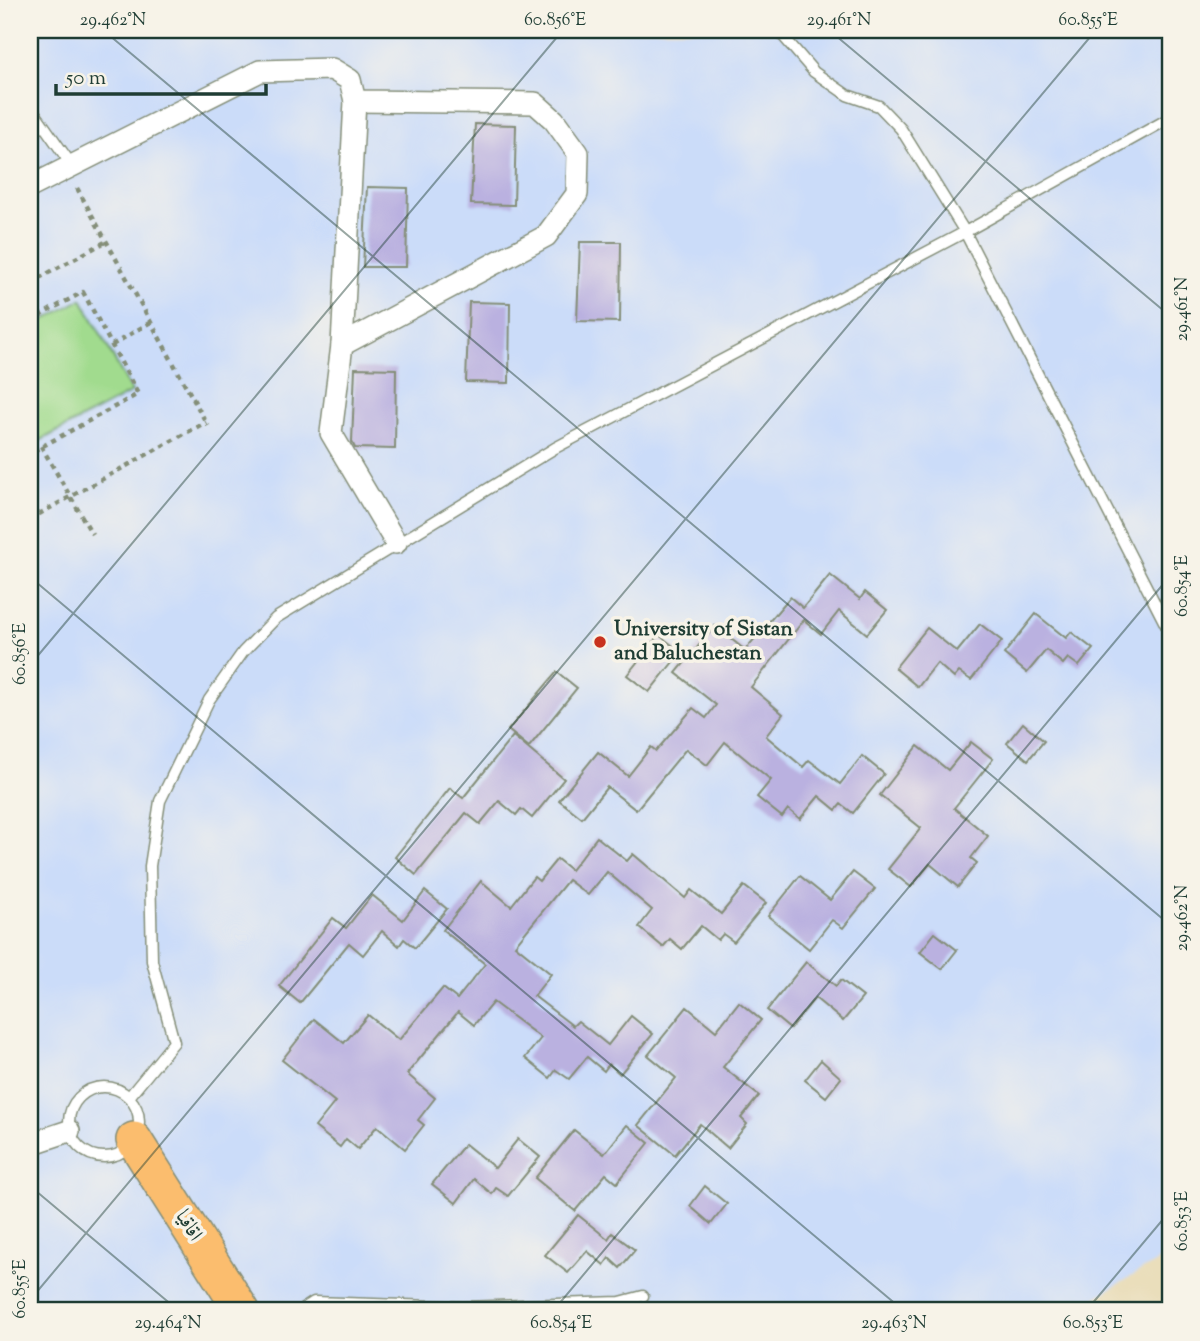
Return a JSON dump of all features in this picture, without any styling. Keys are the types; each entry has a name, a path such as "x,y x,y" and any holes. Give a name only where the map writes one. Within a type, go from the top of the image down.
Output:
{"main road":[{"name":"اقاقیا","path":"134,1140 242,1311"}],"street":[{"path":"30,187 260,71 332,69 350,80 355,101 342,345 331,433 396,543"},
{"path":"342,345 546,236 577,194 578,153 554,120 536,103 355,101"},
{"path":"30,1144 69,1131"}],"lane":[{"path":"778,30 814,72 847,95 879,107 901,129 965,232 1170,633"},
{"path":"30,106 70,168"},
{"path":"129,1097 174,1042 152,961 150,866 160,801 209,700 243,652 276,618 555,448 965,232 1170,118"},
{"path":"108,1086 129,1097 139,1117 134,1140 116,1156 105,1158 82,1151 69,1131 70,1108 85,1091 108,1086"},
{"path":"300,1311 314,1302 463,1307 620,1302 643,1296"}],"path":[{"path":"30,519 207,424 70,168"},
{"path":"30,283 107,241"},
{"path":"30,321 83,292 138,394 30,453"},
{"path":"112,345 151,322"},
{"path":"41,446 92,534"}],"shaded area":[{"name":"University of Sistan and Baluchestan","path":"30,30 1170,30 1170,1254 1072,1311 30,1311"}],"green space":[{"path":"82,299 132,392 30,446 30,328"}],"building":[{"path":"475,124 516,125 514,205 471,204"},
{"path":"367,187 408,188 406,267 363,267"},
{"path":"580,242 621,242 620,322 577,321"},
{"path":"469,302 510,303 509,383 466,382"},
{"path":"355,368 396,369 395,449 355,448 352,442"},
{"path":"830,575 860,599 865,592 887,610 867,634 839,611 821,634 804,620 751,687 783,714 766,736 803,767 809,760 840,784 862,756 884,774 853,813 841,804 836,810 819,796 800,819 788,809 782,817 757,797 771,780 725,742 707,765 686,749 636,810 607,787 582,818 559,800 598,752 628,776 651,747 656,751 693,708 706,718 716,705 676,673 715,626 745,650 790,597 803,608"},
{"path":"1036,614 1066,638 1071,632 1093,649 1079,666 1068,658 1063,664 1046,650 1027,673 1004,654"},
{"path":"980,624 1002,641 971,680 959,672 954,678 937,663 918,687 895,668 927,628 957,652"},
{"path":"659,635 681,652 649,692 627,675"},
{"path":"557,672 577,688 529,747 508,730"},
{"path":"1023,723 1044,741 1028,760 1007,743"},
{"path":"513,736 564,779 532,818 521,809 516,815 499,801 480,824 466,813 416,875 395,857 450,788 463,798"},
{"path":"971,742 993,759 954,808 988,836 971,858 977,863 958,887 930,864 911,887 888,869 921,828 880,795 918,746 948,770"},
{"path":"597,837 627,861 633,854 685,898 691,890 721,914 744,886 766,903 734,942 723,934 718,940 701,926 682,949 670,939 663,947 639,927 652,910 607,872 588,895 568,880 515,945 551,974 534,996 573,1026 578,1021 608,1045 631,1016 653,1034 620,1074 609,1064 604,1071 587,1057 569,1079 556,1070 550,1078 525,1058 541,1038 493,1002 474,1025 458,1012 407,1074 435,1098 418,1120 424,1125 405,1149 377,1126 358,1149 346,1139 340,1147 315,1127 335,1102 282,1060 314,1019 344,1043 368,1015 399,1040 443,988 457,999 485,964 443,930 481,881 511,906 534,877 539,881 557,859 571,870"},
{"path":"853,872 875,889 843,928 832,920 809,949 768,916 800,876 830,900"},
{"path":"425,891 447,909 415,948 404,939 399,946 382,931 363,955 349,943 300,1003 279,986 333,918 346,928 372,895 403,920"},
{"path":"935,933 957,950 942,969 920,952"},
{"path":"806,962 836,986 841,980 863,997 843,1021 815,998 790,1029 767,1010"},
{"path":"739,1002 761,1020 723,1067 759,1096 741,1118 747,1124 728,1148 700,1124 675,1155 638,1125 676,1078 648,1055 687,1007 716,1031"},
{"path":"821,1060 841,1078 826,1097 805,1080"},
{"path":"627,1125 649,1143 617,1183 606,1174 575,1211 535,1178 574,1130 604,1154"},
{"path":"518,1139 540,1157 508,1196 496,1188 492,1194 474,1179 456,1203 432,1184 465,1144 495,1168"},
{"path":"705,1186 727,1204 711,1224 690,1206"},
{"path":"578,1215 608,1239 612,1233 635,1250 620,1268 609,1258 604,1265 587,1251 568,1273 545,1255"}],"place":[{"name":"University of Sistan and Baluchestan","path":"600,642"}]}
